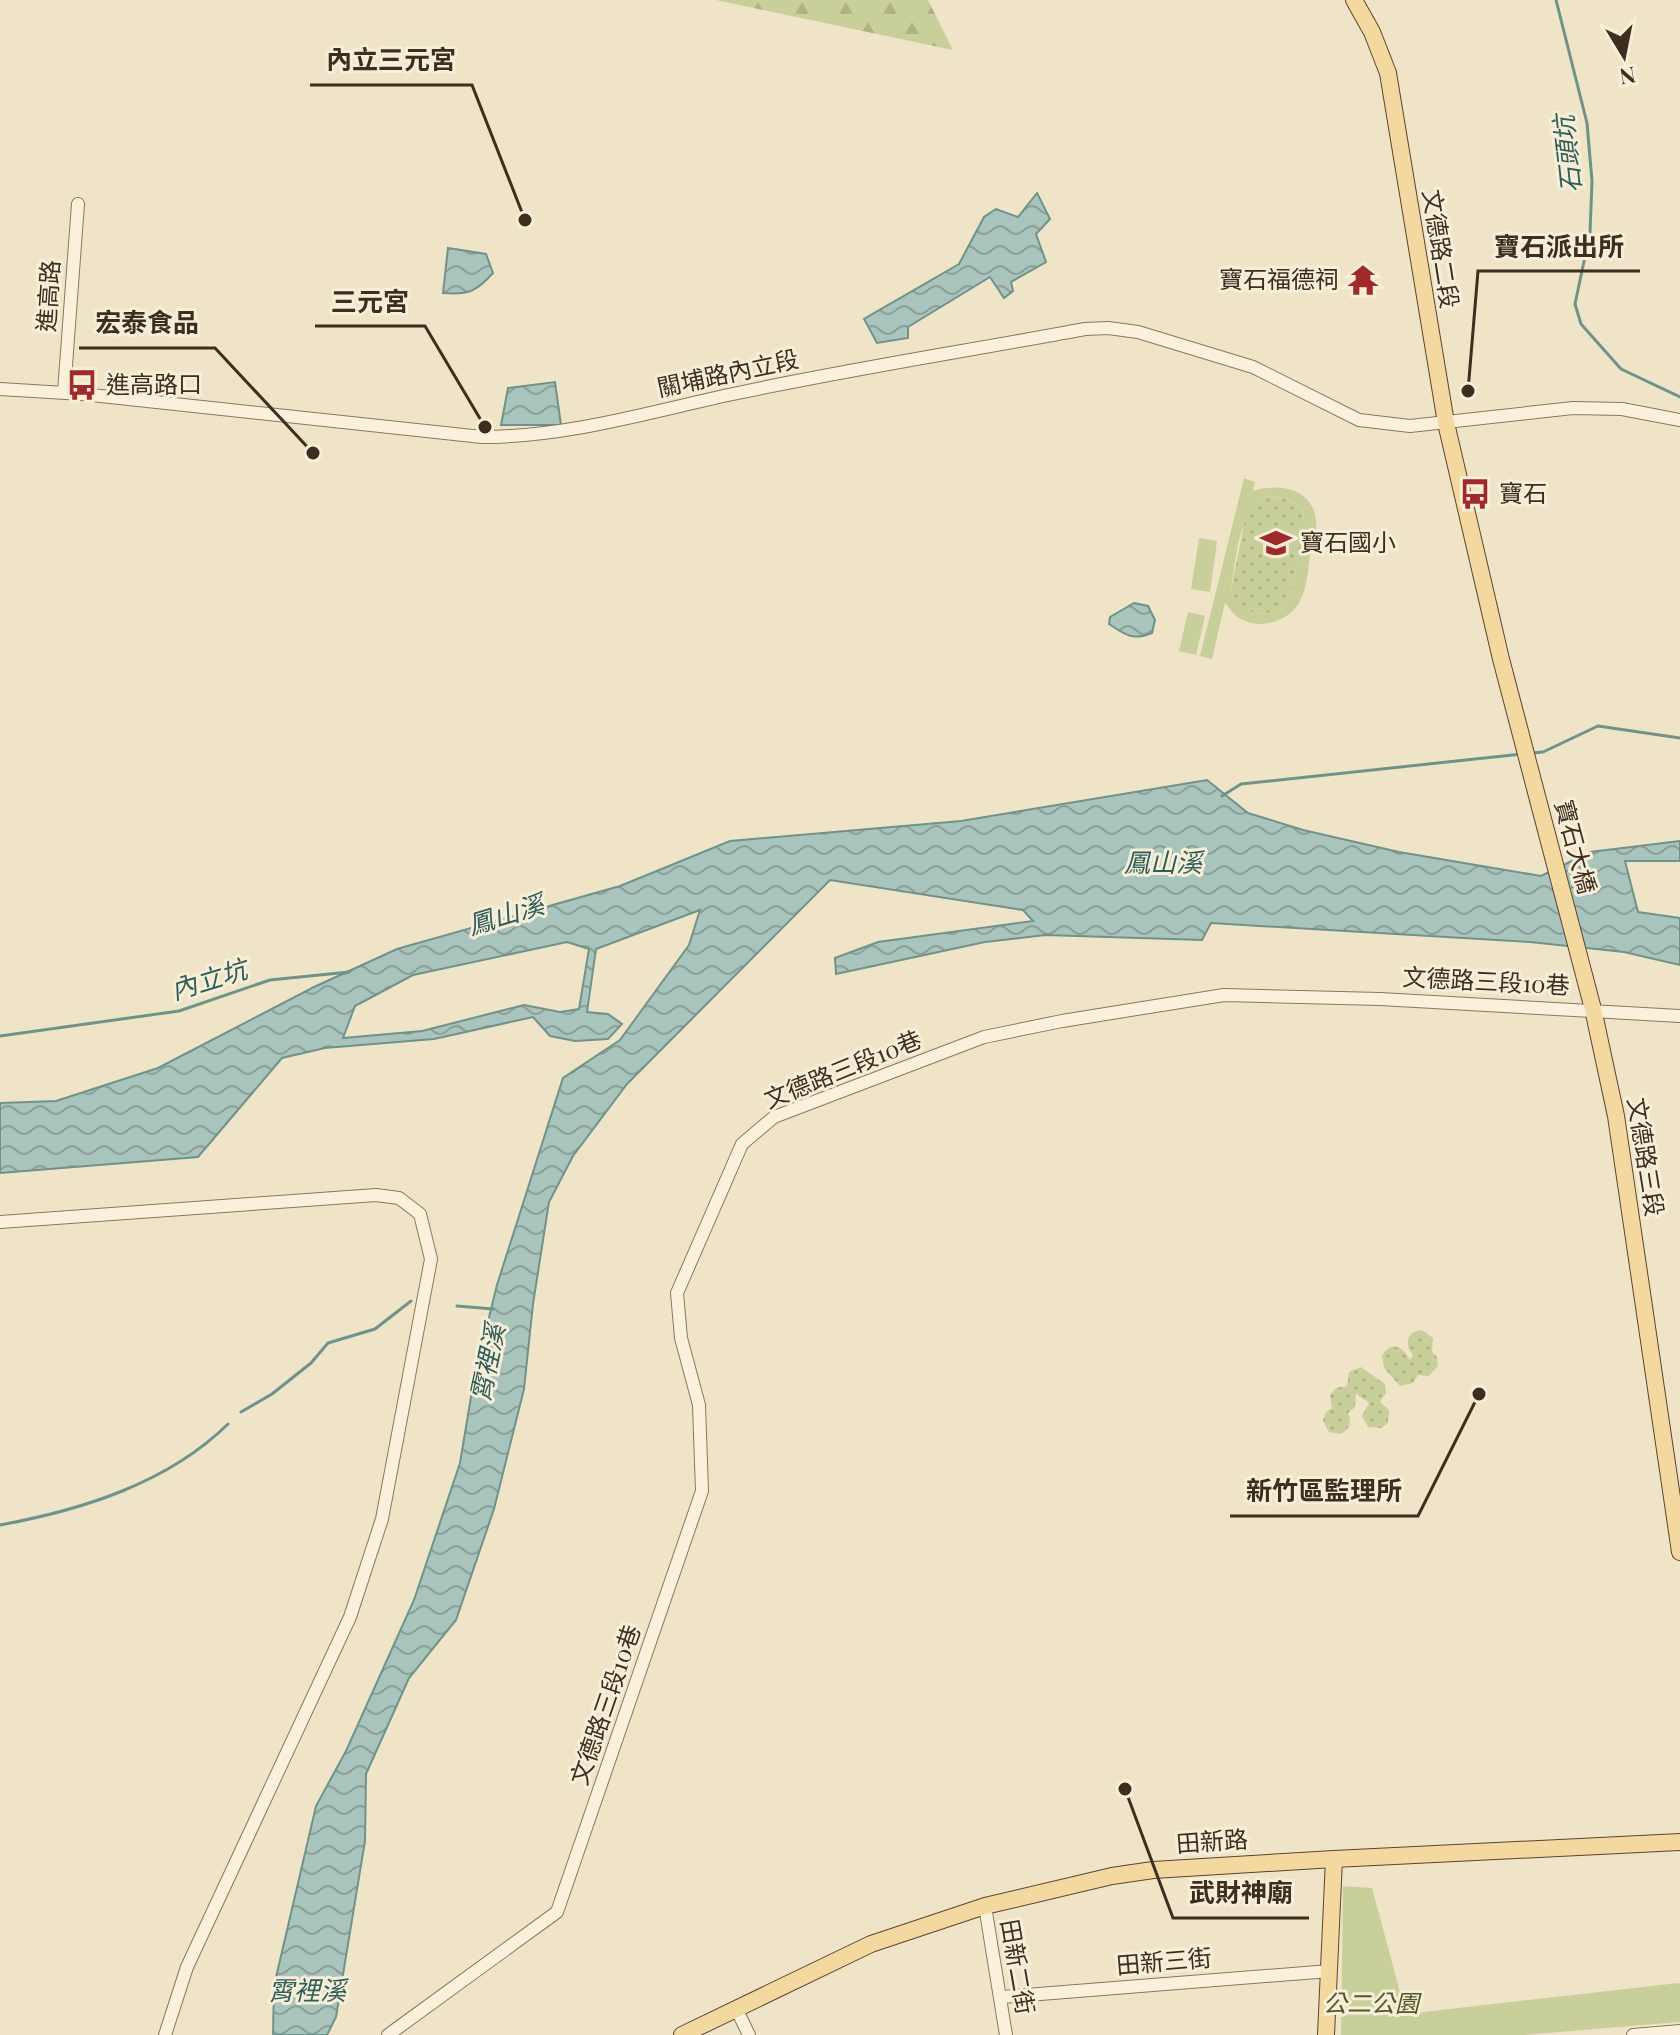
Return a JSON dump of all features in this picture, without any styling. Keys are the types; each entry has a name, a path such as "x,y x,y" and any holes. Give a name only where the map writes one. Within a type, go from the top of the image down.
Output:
{"main road":[{"name":"文德路二段","path":"1354,0 1372,32 1388,73 1446,423 1511,697"},
{"name":"寶石大橋","path":"1511,697 1593,1009"},
{"name":"文德路三段","path":"1593,1009 1616,1116 1680,1552"},
{"name":"田新路","path":"682,2035 871,1944 985,1906 1112,1876 1153,1870 1334,1859 1680,1842"},
{"path":"1326,2035 1334,1859"}],"street":[{"name":"進高路","path":"64,392 78,204"},
{"name":"關埔路內立段","path":"0,389 64,392 482,437 516,437 584,428 822,376 1085,329 1108,328 1138,332 1253,367 1359,420 1410,426 1573,408 1622,409 1680,420"},
{"name":"文德路三段10巷","path":"388,2035 557,1912 702,1491 699,1405 681,1338 677,1293 742,1144 774,1117 984,1037 1224,995 1380,999 1680,1016"},
{"path":"0,1222 376,1195 399,1198 420,1214 431,1259 382,1519 350,1617 187,1967 165,2035"},
{"name":"田新二街","path":"985,1906 1006,2035"},
{"name":"田新三街","path":"1002,1997 1330,1971"},
{"path":"736,2008 749,2035"},
{"path":"1633,2035 1680,2031"}],"green space":[{"path":"716,0 928,0 953,50"},
{"path":"1244,478 1255,482 1253,491 1283,488 1301,494 1313,509 1316,529 1305,589 1297,606 1284,618 1259,624 1240,618 1225,603 1212,659 1200,656","holes":["1264,496 1292,501 1303,515 1303,535 1293,584 1281,606 1273,611 1256,613 1241,605 1231,588 1237,551 1243,526 1255,504"]},
{"path":"1264,496 1292,501 1299,507 1304,524 1288,597 1273,611 1256,613 1241,605 1231,589 1245,519 1251,505"},
{"path":"1199,538 1217,541 1210,592 1191,589"},
{"path":"1188,612 1205,616 1196,655 1179,651"},
{"path":"1422,1330 1433,1338 1432,1352 1437,1357 1438,1366 1429,1376 1418,1375 1413,1383 1400,1386 1384,1368 1382,1356 1390,1348 1398,1347 1410,1360 1413,1355 1408,1339"},
{"path":"1361,1367 1385,1384 1386,1393 1380,1402 1389,1410 1388,1423 1381,1428 1368,1427 1362,1416 1369,1403 1356,1394 1355,1407 1348,1413 1348,1428 1341,1434 1329,1432 1323,1421 1326,1412 1332,1408 1330,1395 1336,1388 1347,1386 1349,1372"},
{"name":"公二公園","path":"1343,1886 1372,1888 1406,2014 1678,1983 1680,2022 1524,2035 1341,2035"}],"water":[{"path":"1037,193 1050,219 1036,234 1046,262 1011,282 1013,291 1004,298 990,277 908,327 908,338 877,343 864,319 959,264 984,217 996,209 1018,217"},
{"path":"448,248 486,254 493,273 471,291 443,293"},
{"path":"555,382 561,425 501,425 508,388"},
{"path":"1134,603 1148,606 1155,620 1152,633 1130,636 1109,624 1110,617"},
{"name":"鳳山溪","path":"1207,780 1248,813 1303,830 1399,852 1541,876 1590,852 1680,841 1680,861 1625,861 1638,912 1680,918 1680,965 1624,952 1530,942 1211,923 1202,940 1045,935 985,942 836,974 835,958 878,942 1033,921 1023,910 830,880 627,1084 573,1156 549,1202 524,1389 494,1509 456,1620 409,1678 366,1774 365,1841 336,2017 327,2035 273,2035 274,1986 316,1806 346,1751 414,1600 460,1463 475,1373 497,1285 563,1078 620,1040 689,945 700,910 596,949 587,1012 608,1014 622,1024 608,1039 575,1041 550,1036 533,1017 434,1039 325,1048 282,1058 198,1157 0,1173 0,1103 56,1101 158,1068 314,987 397,949 620,886 730,841 961,821","holes":["567,942 589,949 579,1009 560,1012 524,1005 422,1031 343,1038 355,1006 413,975"]}],"waterway":[{"name":"石頭坑","path":"1556,0 1587,123 1592,181 1590,233 1575,304 1581,324 1621,369 1680,397"},
{"path":"1533,753 1543,752 1598,726 1680,738"},
{"path":"1222,796 1241,784 1522,754"},
{"name":"內立坑","path":"0,1036 179,1011 270,980 349,972"},
{"path":"241,1412 272,1394 311,1363 328,1343 375,1329 411,1301"},
{"path":"457,1306 493,1309"},
{"path":"0,1525 62,1511 122,1491 179,1463 228,1424"}],"place":[{"name":"內立三元宮","path":"525,220"},
{"name":"寶石福德祠","path":"1363,280"},
{"name":"進高路口","path":"82,385"},
{"name":"寶石派出所","path":"1468,391"},
{"name":"三元宮","path":"485,427"},
{"name":"宏泰食品","path":"313,453"},
{"name":"寶石","path":"1475,494"},
{"name":"寶石國小","path":"1276,543"},
{"name":"新竹區監理所","path":"1479,1394"},
{"name":"武財神廟","path":"1125,1789"}],"water label":[{"name":"霄裡溪","path":"488,1363"},
{"name":"霄裡溪","path":"307,1991"}]}
